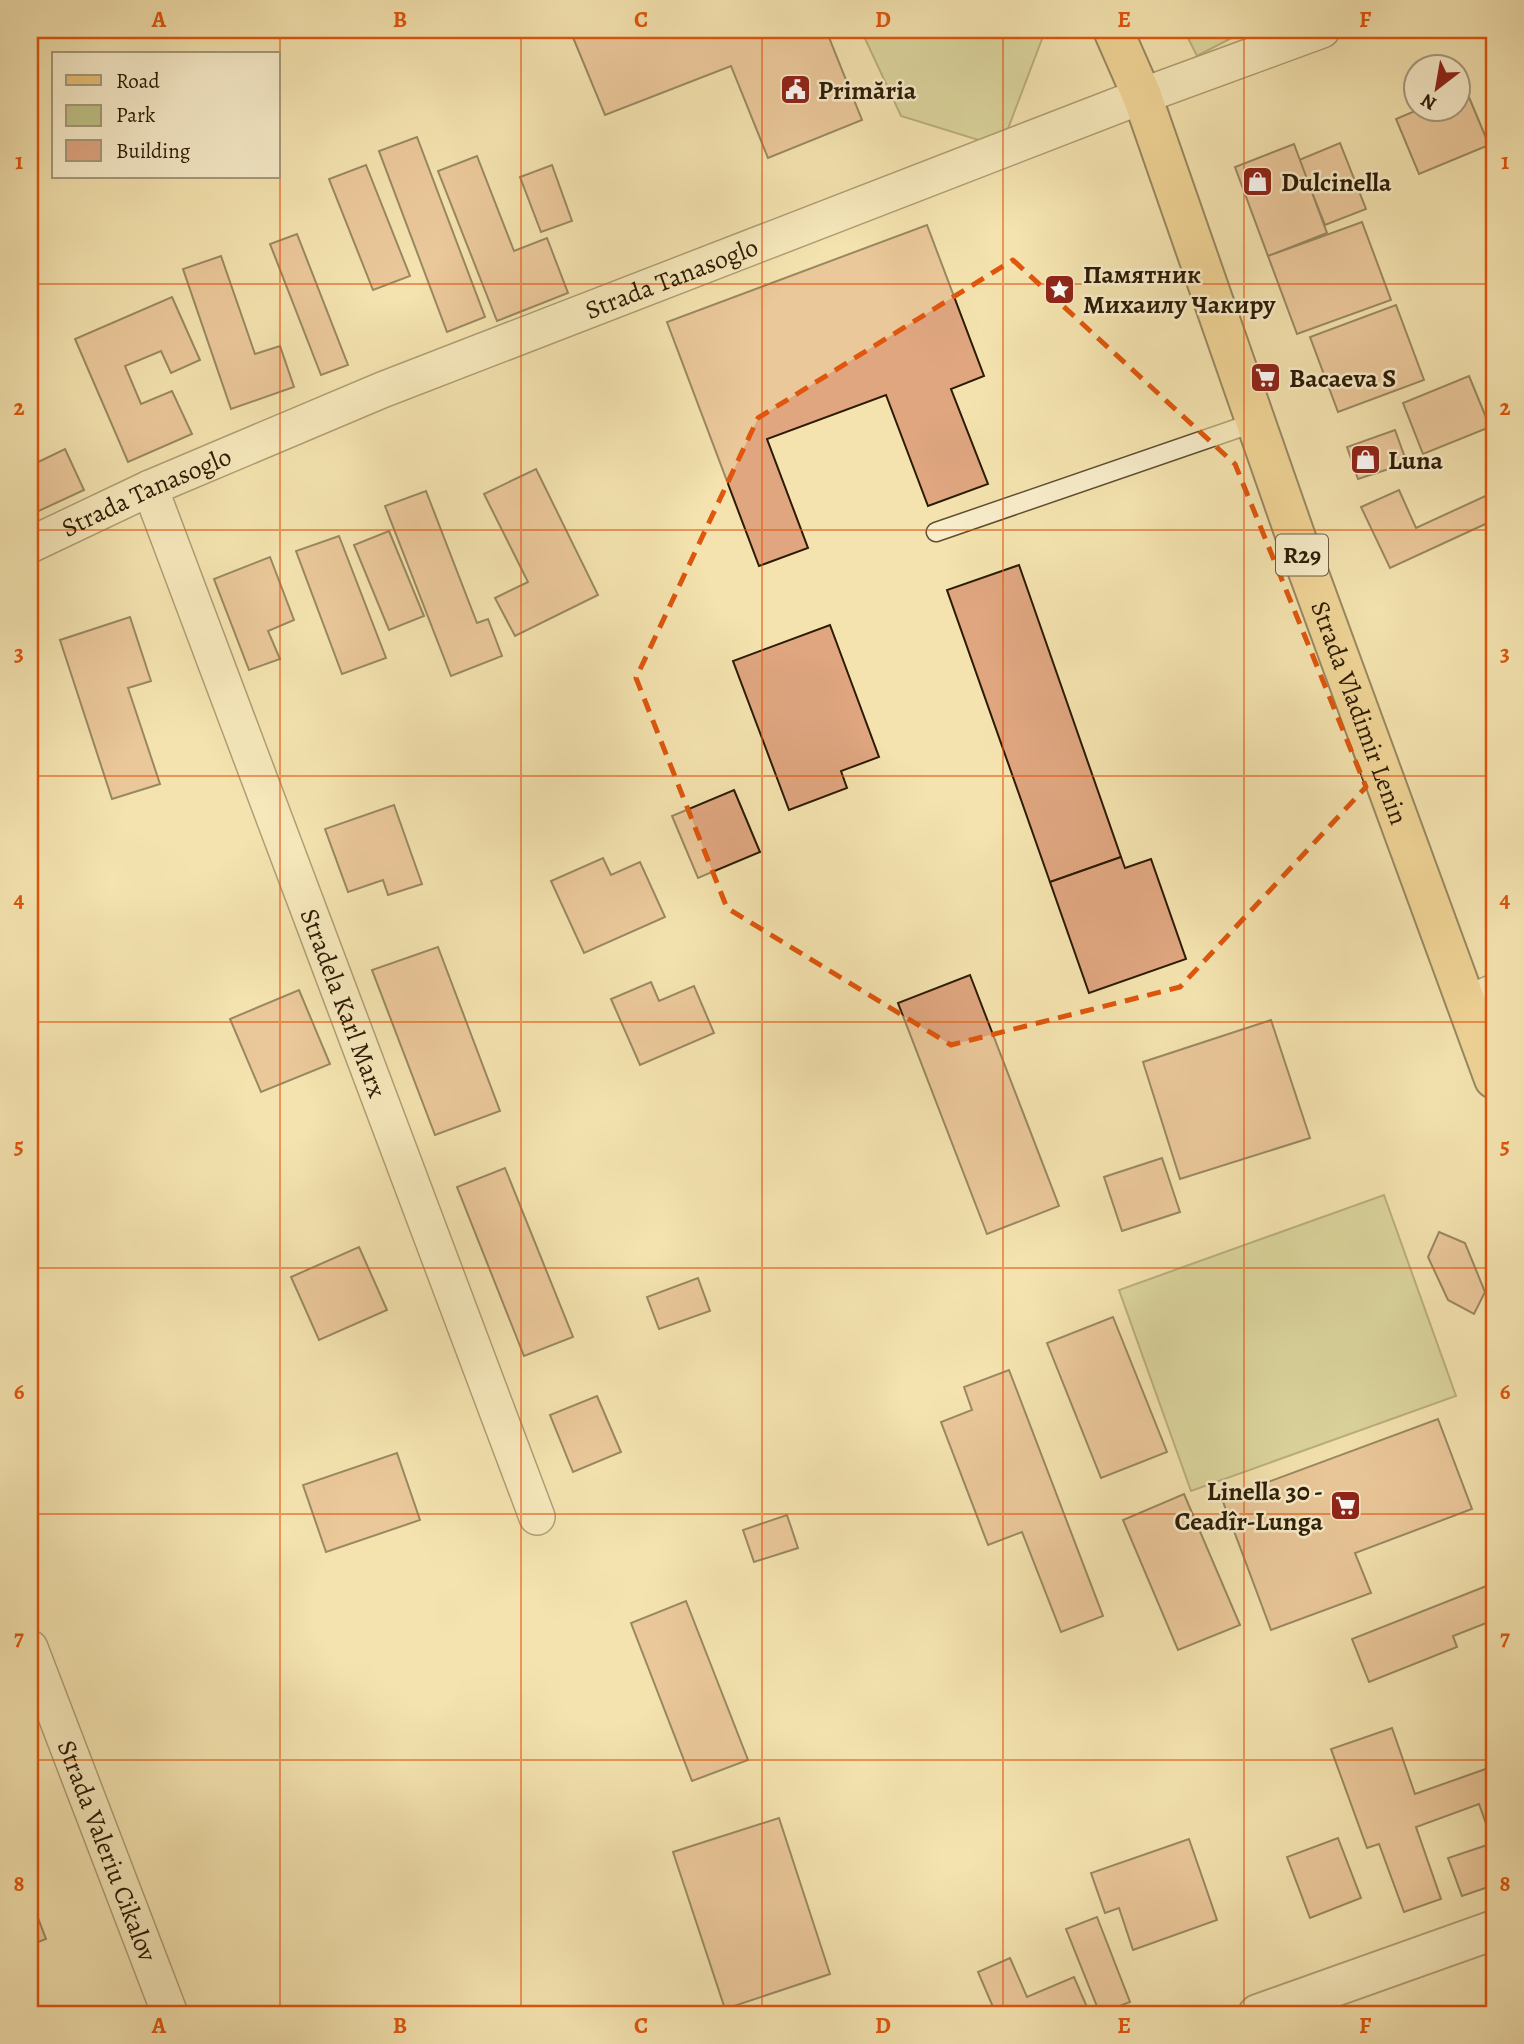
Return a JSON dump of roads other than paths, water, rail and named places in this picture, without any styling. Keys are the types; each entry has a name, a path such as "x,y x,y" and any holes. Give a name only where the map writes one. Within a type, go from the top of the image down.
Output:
{"main road":[{"name":"Strada Vladimir Lenin","path":"1113,30 1142,96 1302,555 1480,998 1494,1079"}],"street":[{"name":"Strada Tanasoglo","path":"30,545 150,488 382,390 1142,96 1322,30"},
{"name":"Stradela Karl Marx","path":"150,488 537,1517"},
{"name":"Strada Valeriu Cikalov","path":"30,1648 170,2014"},
{"path":"1258,2014 1494,1930"}],"lane":[{"path":"936,532 1256,422"}],"place":[{"name":"Primăria","path":"795,90"},
{"name":"Dulcinella","path":"1258,182"},
{"name":"Памятник Михаилу Чакиру","path":"1060,289"},
{"name":"Bacaeva S","path":"1266,378"},
{"name":"Luna","path":"1365,460"},
{"name":"Linella 30 - Ceadîr-Lunga","path":"1346,1506"}]}
